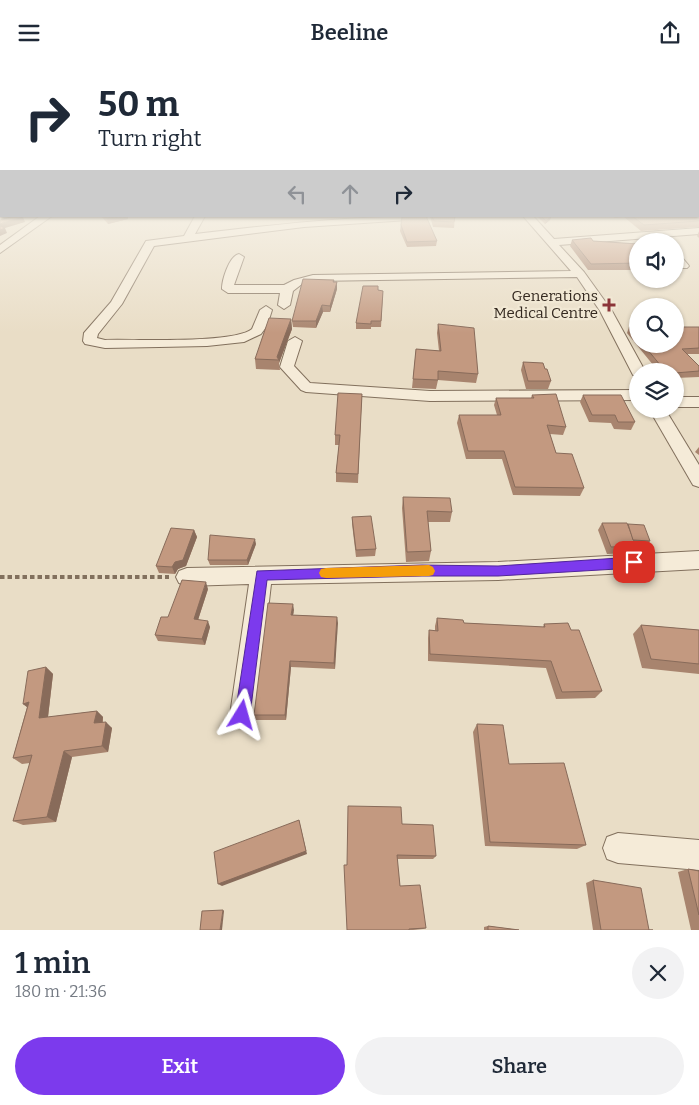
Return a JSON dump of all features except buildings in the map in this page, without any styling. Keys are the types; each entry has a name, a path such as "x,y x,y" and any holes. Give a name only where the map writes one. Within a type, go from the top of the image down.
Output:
{"street":[{"path":"145,252 116,304 91,333 90,341 105,344 231,339 253,335 261,326 266,310"},
{"path":"561,252 580,274 606,311 633,363"},
{"path":"240,257 228,281 228,289 287,289 298,282 313,278 580,274"},
{"path":"284,305 287,289"},
{"path":"295,341 287,367 306,387 430,396 629,395"},
{"path":"684,402 699,402"},
{"path":"662,418 699,479"},
{"path":"187,577 498,571 699,560"},
{"path":"242,715 261,575"},
{"path":"618,848 699,855"}],"path":[{"path":"0,577 187,577"}],"slow traffic":[{"path":"326,573 429,571"}],"place":[{"name":"Generations Medical Centre","path":"609,305"}],"route":[{"path":"242,715 261,575 498,571 634,562"}]}
